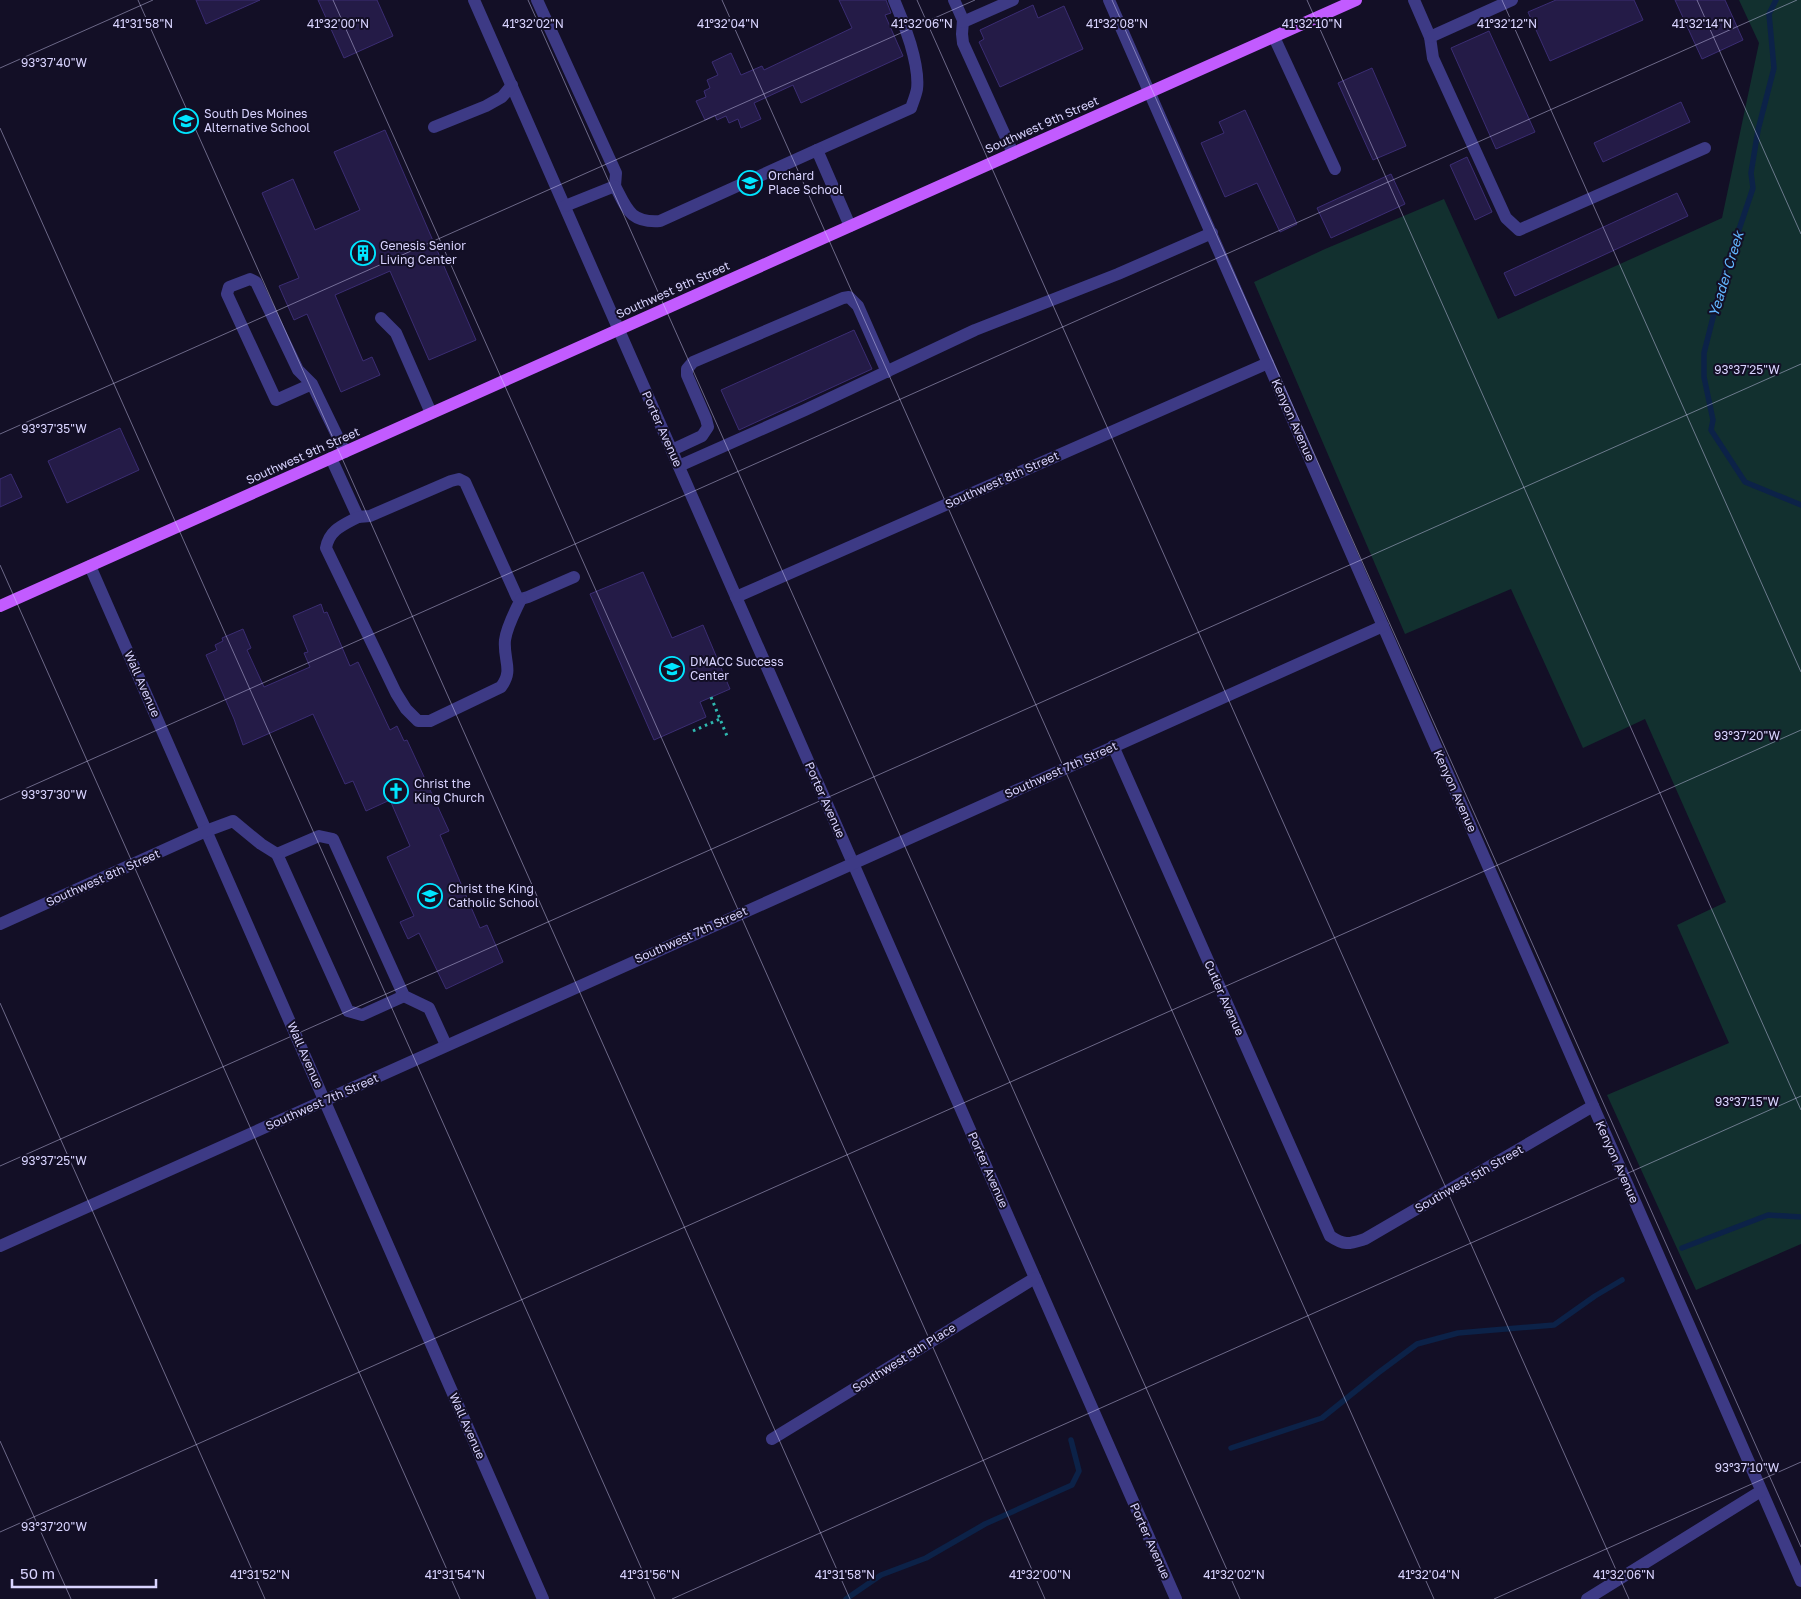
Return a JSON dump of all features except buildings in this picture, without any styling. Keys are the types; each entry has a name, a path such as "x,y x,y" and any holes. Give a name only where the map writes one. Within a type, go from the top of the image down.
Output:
{"main road":[{"name":"Southwest 9th Street","path":"0,606 1356,0"}],"street":[{"name":"Porter Avenue","path":"474,0 1176,1599"},
{"path":"537,0 616,173 615,186 628,210 636,218 648,222 660,222 911,108 917,88 915,68 905,25 894,0"},
{"path":"954,0 963,22 962,34 964,43 1013,154"},
{"path":"963,22 1013,0"},
{"name":"Kenyon Avenue","path":"1109,0 1801,1581"},
{"path":"1414,0 1430,37 1432,58 1506,218 1519,230 1705,148"},
{"path":"1430,37 1512,0"},
{"path":"1274,37 1335,169"},
{"path":"434,126 486,106 502,97 512,84"},
{"path":"817,150 850,226"},
{"path":"565,206 615,186"},
{"path":"679,466 805,410 975,330 1109,278 1212,233"},
{"path":"312,384 276,400 227,294 229,288 250,278 256,282 298,370 312,384 345,452"},
{"path":"672,450 702,436 708,427 687,375 686,369 693,362 843,298 850,298 858,306 887,372"},
{"path":"381,318 396,333 431,413"},
{"name":"Southwest 8th Street","path":"736,597 1268,363"},
{"path":"331,458 358,517"},
{"path":"521,599 513,591 465,482 459,478 370,516 358,517 331,533 327,539 326,548 396,693 406,709 418,721 430,721 501,686 507,679 508,673 504,656 505,638 521,599 574,578"},
{"name":"Wall Avenue","path":"90,566 544,1599"},
{"name":"Southwest 7th Street","path":"0,1246 1383,626"},
{"name":"Cutler Avenue","path":"1113,746 1325,1227 1330,1236 1342,1244"},
{"name":"Southwest 8th Street","path":"0,924 206,831 233,821 261,844 277,854"},
{"path":"404,996 362,1015 348,1011 277,854 319,836 333,839 404,996 430,1008 446,1045"},
{"name":"Southwest 5th Street","path":"1342,1244 1365,1239 1593,1106"},
{"name":"Southwest 5th Place","path":"772,1439 1035,1278"},
{"path":"1586,1599 1761,1491"}],"path":[{"path":"711,697 727,736"},
{"path":"693,731 720,719"}],"green space":[{"path":"1739,0 1801,0 1801,1244 1696,1290 1607,1095 1729,1043 1677,925 1726,902 1645,719 1583,748 1511,589 1405,634 1254,282 1325,249 1444,199 1498,319 1722,218 1759,43"}],"waterway":[{"name":"Yeader Creek","path":"1776,0 1769,14 1774,68 1758,130 1751,173 1753,188 1724,274 1704,353 1704,377 1713,420 1711,430 1745,482 1801,505"},
{"path":"1682,1248 1768,1215 1801,1217"},
{"path":"1231,1448 1322,1418 1417,1344 1458,1333 1554,1325 1595,1296 1622,1280"},
{"path":"846,1599 881,1575 926,1558 985,1524 1072,1485 1079,1471 1071,1440"}],"place":[{"name":"South Des Moines Alternative School","path":"186,121"},
{"name":"Orchard Place School","path":"750,183"},
{"name":"Genesis Senior Living Center","path":"363,253"},
{"name":"DMACC Success Center","path":"672,669"},
{"name":"Christ the King Church","path":"396,791"},
{"name":"Christ the King Catholic School","path":"430,896"}]}
